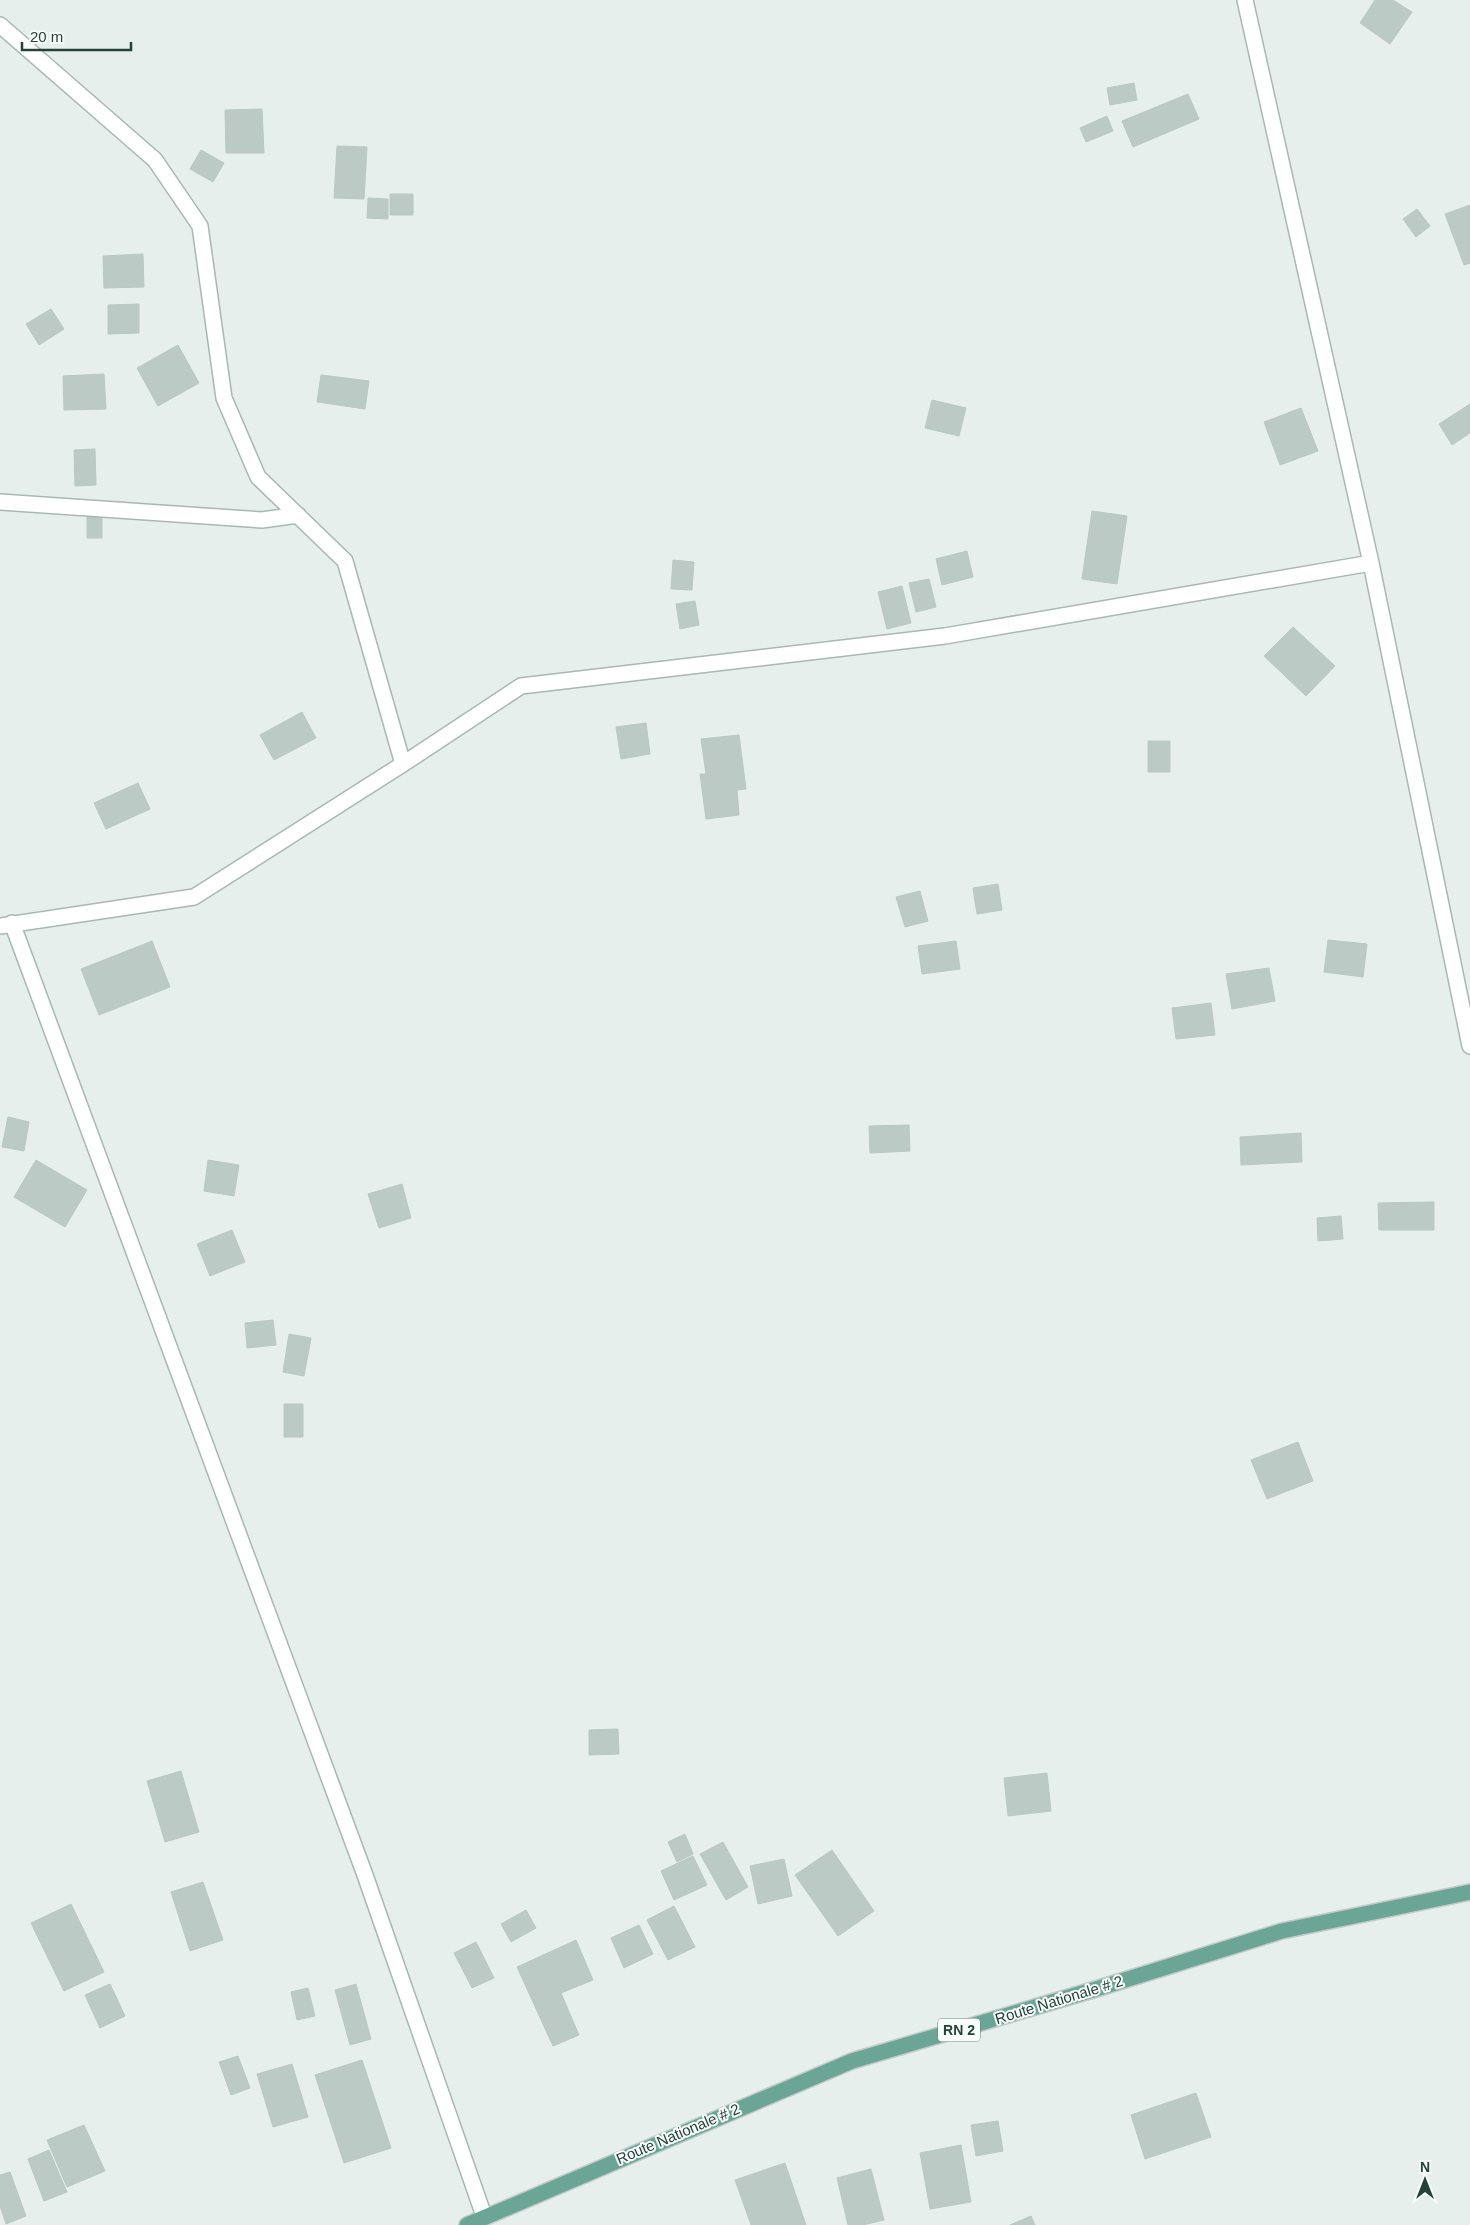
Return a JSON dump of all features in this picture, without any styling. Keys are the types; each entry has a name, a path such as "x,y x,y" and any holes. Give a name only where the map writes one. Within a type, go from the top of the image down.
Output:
{"main road":[{"name":"Route Nationale # 2","path":"467,2225 484,2216 852,2061 1282,1932 1470,1892"}],"street":[{"path":"1245,0 1371,563 1470,1046"},
{"path":"0,24 155,160 200,226 224,398 258,477 345,561 403,764"},
{"path":"0,502 262,520 298,515"},
{"path":"484,2216 362,1866 6,924 194,897 403,764 521,686 946,636 1371,563"}],"building":[{"path":"1375,0 1393,0 1412,12 1390,44 1360,23"},
{"path":"1134,83 1137,100 1110,105 1107,88"},
{"path":"1188,94 1199,119 1133,147 1122,121"},
{"path":"262,109 264,153 226,153 225,110"},
{"path":"1107,116 1113,131 1086,142 1080,128"},
{"path":"337,146 367,147 364,199 334,198"},
{"path":"201,150 224,163 213,182 190,169"},
{"path":"390,194 413,194 413,215 390,215"},
{"path":"368,198 388,199 388,219 367,218"},
{"path":"1470,205 1470,263 1464,265 1445,214"},
{"path":"1417,209 1430,226 1416,237 1403,219"},
{"path":"143,254 144,287 104,288 103,256"},
{"path":"139,304 139,333 108,334 108,305"},
{"path":"51,309 64,329 39,345 26,324"},
{"path":"178,345 199,383 158,406 137,368"},
{"path":"104,374 106,409 64,410 63,376"},
{"path":"321,375 369,381 365,409 317,402"},
{"path":"932,400 966,408 959,436 925,428"},
{"path":"1470,404 1470,433 1452,445 1439,424"},
{"path":"1301,408 1318,451 1280,465 1264,422"},
{"path":"95,449 96,485 75,486 74,450"},
{"path":"1092,511 1127,516 1117,584 1082,579"},
{"path":"87,515 102,515 102,538 87,538"},
{"path":"967,551 973,577 942,585 936,559"},
{"path":"673,560 694,562 692,590 671,589"},
{"path":"929,579 936,607 916,612 909,583"},
{"path":"902,586 911,623 887,629 878,592"},
{"path":"695,601 699,625 680,629 676,604"},
{"path":"1293,627 1335,666 1306,696 1264,656"},
{"path":"302,712 316,738 274,760 260,735"},
{"path":"646,723 650,754 621,759 616,727"},
{"path":"739,735 746,789 737,790 739,815 706,819 700,774 706,774 701,739"},
{"path":"1148,741 1170,741 1170,772 1148,772"},
{"path":"138,783 150,809 106,829 94,803"},
{"path":"998,884 1002,910 977,914 973,888"},
{"path":"920,891 928,921 905,927 896,897"},
{"path":"1328,940 1367,944 1363,977 1324,972"},
{"path":"152,941 170,987 99,1015 81,969"},
{"path":"956,941 960,969 922,974 918,946"},
{"path":"1269,968 1275,1001 1232,1009 1226,974"},
{"path":"1211,1003 1215,1035 1176,1039 1172,1008"},
{"path":"8,1117 29,1122 24,1151 2,1147"},
{"path":"909,1125 910,1151 870,1153 869,1126"},
{"path":"1301,1133 1302,1162 1241,1165 1240,1137"},
{"path":"36,1160 87,1190 65,1227 14,1197"},
{"path":"208,1160 239,1165 234,1196 204,1191"},
{"path":"402,1184 411,1218 379,1228 368,1194"},
{"path":"1434,1202 1434,1230 1379,1230 1378,1203"},
{"path":"1341,1216 1343,1239 1318,1241 1317,1218"},
{"path":"232,1230 245,1262 210,1276 197,1244"},
{"path":"273,1320 276,1345 247,1348 245,1323"},
{"path":"289,1334 311,1338 304,1376 283,1372"},
{"path":"284,1404 303,1404 303,1437 284,1437"},
{"path":"1298,1442 1313,1481 1267,1499 1251,1460"},
{"path":"618,1729 619,1754 589,1755 589,1730"},
{"path":"181,1771 199,1832 165,1842 147,1781"},
{"path":"1047,1773 1051,1811 1008,1816 1004,1778"},
{"path":"685,1834 693,1854 677,1862 668,1842"},
{"path":"723,1842 748,1887 726,1900 700,1854"},
{"path":"832,1850 874,1911 838,1936 795,1875"},
{"path":"693,1856 707,1885 674,1900 661,1871"},
{"path":"784,1859 792,1896 758,1904 750,1866"},
{"path":"203,1882 223,1940 190,1951 171,1892"},
{"path":"71,1904 104,1972 64,1991 31,1923"},
{"path":"674,1906 695,1947 668,1960 647,1920"},
{"path":"526,1910 536,1928 511,1942 501,1924"},
{"path":"639,1925 653,1954 624,1968 611,1938"},
{"path":"576,1940 593,1980 561,1993 579,2035 553,2046 517,1967"},
{"path":"476,1942 494,1978 472,1988 454,1953"},
{"path":"110,1984 125,2016 100,2028 85,1995"},
{"path":"356,1984 371,2039 350,2045 335,1990"},
{"path":"308,1988 315,2016 297,2020 291,1992"},
{"path":"238,2056 250,2088 231,2095 219,2062"},
{"path":"362,2060 391,2148 344,2163 315,2075"},
{"path":"292,2064 308,2117 273,2127 257,2074"},
{"path":"1196,2093 1211,2137 1145,2159 1131,2115"},
{"path":"998,2121 1003,2151 976,2156 971,2125"},
{"path":"84,2125 105,2171 67,2187 47,2140"},
{"path":"961,2145 971,2202 930,2209 920,2153"},
{"path":"49,2150 67,2192 44,2201 28,2159"},
{"path":"785,2163 806,2225 751,2225 735,2180"},
{"path":"871,2169 884,2220 863,2225 848,2225 837,2178"},
{"path":"10,2172 26,2216 6,2224 0,2206 0,2175"},
{"path":"1031,2216 1035,2225 1010,2225"}]}
